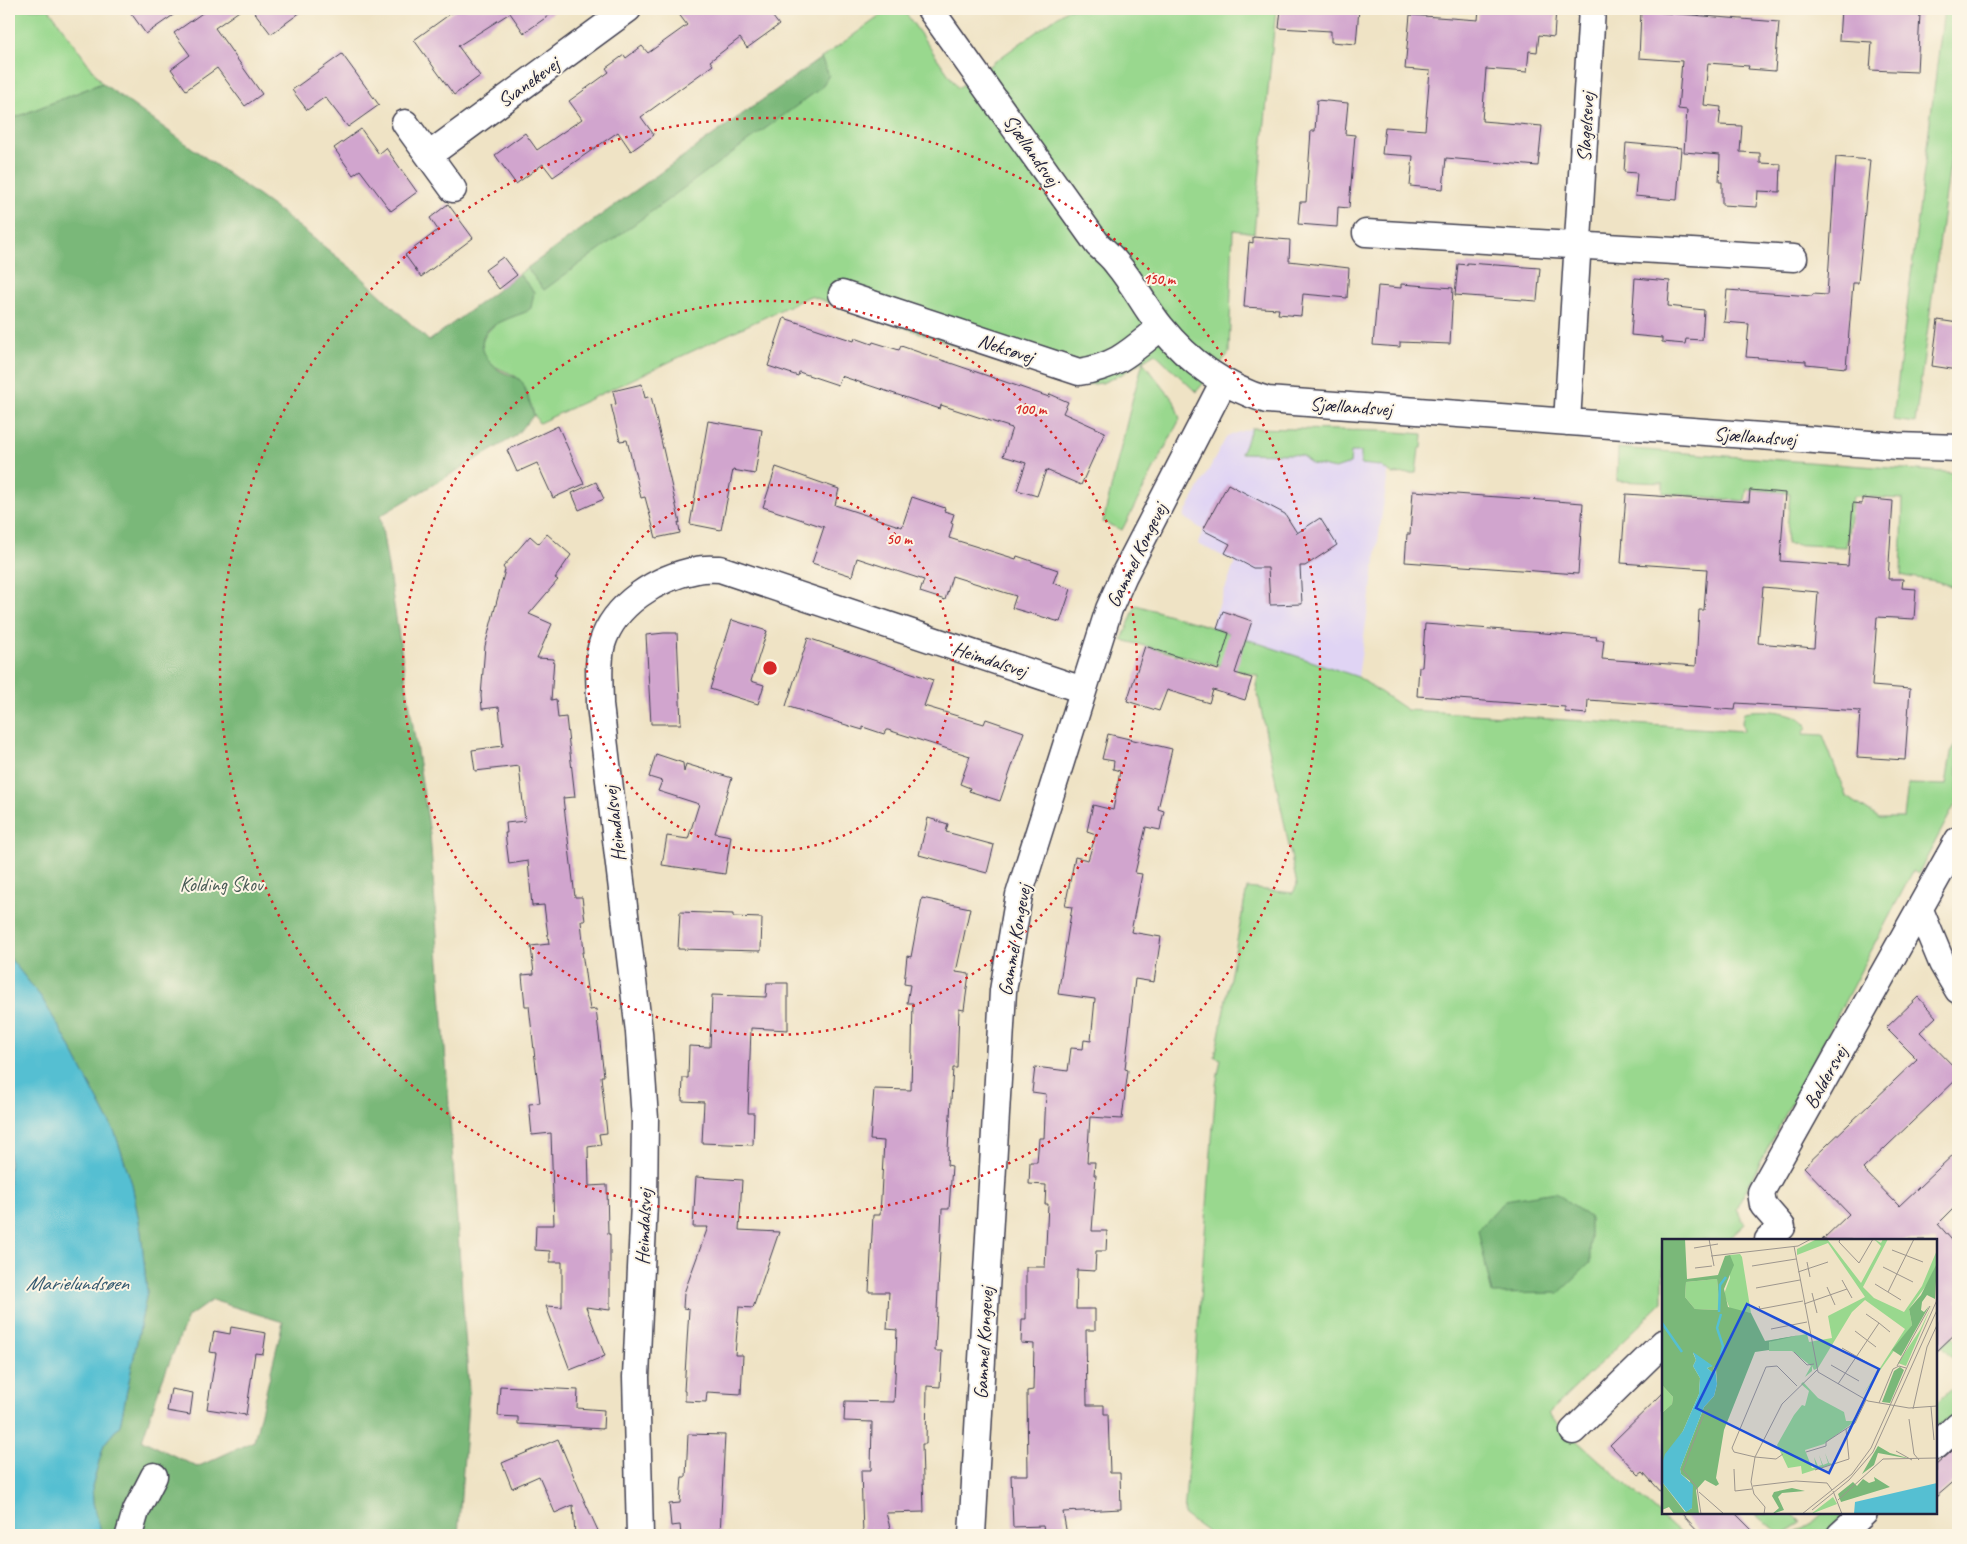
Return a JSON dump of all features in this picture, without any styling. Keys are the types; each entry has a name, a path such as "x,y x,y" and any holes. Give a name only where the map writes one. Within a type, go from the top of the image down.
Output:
{"street":[{"name":"Svanekevej","path":"429,155 628,9"},
{"name":"Sjællandsvej","path":"930,9 1098,245 1118,264 1161,327 1199,366 1223,383 1244,393 1267,400 1897,446 1958,448"},
{"name":"Slagelsevej","path":"1567,422 1592,9"},
{"path":"405,123 453,189"},
{"path":"1366,233 1794,258"},
{"name":"Neksøvej","path":"842,294 1079,372 1099,369 1120,360 1161,327"},
{"name":"Gammel Kongevej","path":"972,1535 1002,991 1020,895 1109,609 1124,575 1223,383"},
{"name":"Heimdalsvej","path":"640,1535 636,1377 644,1203 645,1119 639,1032 600,705 602,645 613,619 631,601 652,586 699,569 720,569 1083,690"},
{"name":"Baldersvej","path":"1769,1239 1782,1228 1763,1204 1761,1192 1958,840"},
{"path":"1920,910 1942,963 1958,990"},
{"path":"1573,1431 1662,1344"},
{"path":"1937,1445 1958,1425"},
{"path":"129,1535 136,1511 154,1476"},
{"path":"1840,1535 1863,1514"}],"shaded area":[{"path":"1252,428 1393,440 1358,677 1211,627 1235,562 1198,544 1203,530 1183,517 1227,436"}],"green space":[{"path":"9,9 49,9 102,83 9,120"},
{"path":"890,9 903,9 958,88 1068,9 1276,9 1254,233 1233,230 1229,353 1196,392 1155,353 1122,374 1102,383 1077,386 810,296 539,423 521,381 488,361 483,354 482,347 486,334 490,329 534,292 519,274"},
{"path":"1944,9 1958,9 1958,105 1915,423 1893,420"},
{"path":"821,58 829,75 821,88 544,290 527,268"},
{"name":"Kolding Skov","path":"102,83 278,210 356,272 429,341 519,274 534,292 531,308 493,326 487,331 482,343 485,355 493,366 523,383 534,415 514,437 380,516 430,834 469,1391 458,1535 102,1535 93,1503 92,1486 104,1444 120,1425 147,1292 141,1232 132,1184 115,1133 66,1039 41,997 9,957 9,120","holes":["212,1300 283,1322 254,1441 197,1467 142,1440 161,1383 188,1317"]},
{"path":"1143,362 1174,401 1180,419 1122,530 1103,522"},
{"path":"1252,428 1382,431 1423,434 1422,448 1419,449 1416,473 1392,474 1380,466 1361,464 1361,452 1351,452 1350,464 1335,469 1312,464 1302,456 1292,454 1241,453"},
{"path":"1618,448 1958,473 1958,590 1938,582 1901,575 1903,499 1853,496 1846,547 1786,544 1790,493 1747,489 1745,501 1663,493 1663,483 1617,481"},
{"path":"1136,605 1211,627 1358,677 1407,710 1744,731 1742,722 1744,712 1768,711 1786,713 1801,719 1806,724 1807,727 1803,734 1823,735 1846,796 1879,818 1904,818 1908,784 1946,785 1951,752 1958,738 1958,799 1918,874 1913,871 1736,1209 1745,1224 1729,1239 1662,1239 1662,1303 1548,1414 1682,1535 1211,1535 1184,1515 1216,1085 1221,1059 1215,1057 1247,888 1293,893 1297,885 1256,685 1259,676 1122,640"},
{"path":"1555,1192 1590,1218 1590,1263 1559,1293 1492,1294 1478,1230 1505,1200"},
{"path":"1937,1318 1958,1342 1958,1364 1937,1341"},
{"path":"1953,1386 1958,1392 1958,1416 1937,1436 1937,1401"},
{"path":"1756,1514 1793,1514 1801,1522 1780,1535"},
{"path":"1822,1514 1845,1514 1831,1535 1791,1535 1797,1530 1809,1526"}],"water":[{"name":"Marielundsøen","path":"9,957 41,997 66,1039 115,1133 132,1184 141,1232 147,1292 120,1425 104,1444 92,1486 93,1503 102,1535 9,1535"}],"building":[{"path":"128,9 182,9 146,34"},
{"path":"208,9 242,9 215,28 262,94 245,106 217,68 186,90 171,69 190,55 174,33"},
{"path":"252,9 305,9 271,34"},
{"path":"457,9 558,9 524,33 510,13 458,46 480,76 454,95 414,40"},
{"path":"675,9 767,9 779,25 747,48 740,38 710,61 713,65 641,117 654,135 631,151 618,132 553,177 543,164 516,184 495,155 525,133 537,150 582,119 569,101 609,72 606,68 624,55 626,58 642,46 648,53 687,25"},
{"path":"1281,9 1359,9 1356,44 1331,42 1331,31 1279,28"},
{"path":"1479,9 1556,9 1554,37 1539,35 1537,52 1529,51 1527,72 1486,69 1482,121 1542,126 1538,166 1446,158 1443,189 1410,186 1413,156 1382,154 1385,127 1425,130 1430,71 1405,69 1410,15 1478,20"},
{"path":"1841,9 1920,13 1917,72 1870,70 1872,42 1839,40"},
{"path":"1641,11 1779,22 1775,71 1748,69 1749,66 1708,63 1704,105 1721,107 1719,125 1742,126 1740,152 1760,153 1760,163 1781,164 1780,192 1758,191 1757,207 1722,205 1722,182 1719,182 1720,155 1684,152 1687,110 1678,109 1682,61 1639,58"},
{"path":"342,54 379,105 348,127 325,97 307,110 292,90"},
{"path":"1317,100 1348,103 1345,134 1355,135 1349,208 1338,207 1337,227 1298,224 1300,202 1306,202 1311,131 1315,131"},
{"path":"361,129 379,154 386,148 417,192 391,211 360,170 353,175 334,148"},
{"path":"1626,143 1681,148 1677,200 1635,196 1637,173 1624,172"},
{"path":"1836,157 1870,160 1858,283 1853,283 1846,368 1806,364 1806,361 1746,357 1749,324 1724,322 1727,290 1812,296 1813,294 1827,295"},
{"path":"448,204 473,238 421,277 405,255 438,230 430,218"},
{"path":"1253,237 1290,240 1289,261 1349,268 1347,298 1303,294 1301,316 1278,314 1279,309 1244,307 1249,242 1253,243"},
{"path":"503,257 517,275 499,289 485,270"},
{"path":"1467,263 1540,268 1537,301 1455,295 1458,264 1467,265"},
{"path":"1635,278 1670,281 1668,306 1704,310 1702,340 1686,339 1685,344 1662,342 1662,338 1631,335"},
{"path":"1401,284 1453,288 1450,344 1400,342 1400,347 1373,345 1378,286 1401,288"},
{"path":"784,318 854,341 855,338 899,350 901,346 1049,397 1050,394 1068,402 1063,413 1105,432 1081,485 1046,470 1037,496 1017,490 1026,463 1003,456 1012,428 941,405 940,409 841,376 838,385 799,372 798,376 768,366"},
{"path":"1938,320 1958,323 1958,370 1932,366"},
{"path":"642,384 645,398 651,396 680,523 678,522 680,533 656,538 645,497 641,498 627,440 620,441 611,405 616,404 613,391"},
{"path":"708,421 762,430 755,474 733,470 721,530 690,524"},
{"path":"558,426 584,484 553,498 537,463 517,472 507,450"},
{"path":"776,467 839,489 835,505 902,527 912,497 945,508 944,511 954,514 949,538 1016,559 1017,556 1058,570 1053,583 1071,589 1060,622 1012,608 1016,596 952,576 945,600 920,592 924,580 857,558 852,576 812,563 824,527 763,507"},
{"path":"596,482 604,499 579,510 572,493"},
{"path":"1228,484 1285,514 1297,533 1320,518 1337,545 1305,566 1300,566 1302,604 1270,605 1268,568 1253,568 1225,553 1230,544 1203,530"},
{"path":"1750,490 1785,493 1780,561 1848,566 1853,503 1862,504 1862,498 1893,501 1888,579 1903,579 1902,588 1916,589 1914,619 1877,617 1872,686 1910,689 1905,760 1857,757 1860,711 1736,703 1735,710 1588,700 1587,714 1565,712 1565,707 1417,696 1419,667 1422,667 1425,624 1597,637 1596,640 1604,640 1602,659 1696,666 1699,610 1704,610 1707,569 1621,563 1626,494 1749,502","holes":["1763,587 1818,592 1814,648 1758,643"]},
{"path":"1413,491 1583,503 1578,574 1405,562 1407,534 1410,534"},
{"path":"547,534 571,555 555,578 558,580 529,614 552,624 537,658 554,659 551,700 556,699 558,718 566,717 575,797 563,798 575,897 582,897 585,921 581,921 584,952 582,952 590,1010 596,1009 604,1076 601,1076 607,1133 599,1134 601,1145 588,1147 589,1186 607,1185 608,1234 610,1234 610,1310 586,1307 605,1356 570,1370 546,1306 562,1307 562,1262 550,1262 550,1251 535,1250 536,1225 554,1225 551,1133 532,1135 529,1104 540,1103 529,1006 525,1006 522,975 534,974 531,946 549,944 544,905 532,906 528,861 509,864 505,833 507,833 506,823 525,821 519,766 475,771 472,750 503,746 499,707 482,709 481,696 485,646 505,570 503,567 530,536 539,544"},
{"path":"1223,611 1252,621 1235,673 1252,678 1245,700 1213,690 1209,703 1167,690 1159,711 1127,701 1145,646 1218,670 1229,633 1217,629"},
{"path":"732,620 767,631 751,681 764,685 758,704 710,689"},
{"path":"677,633 681,724 651,724 646,635"},
{"path":"808,638 933,680 924,706 984,724 986,719 1024,732 1000,801 969,791 970,788 960,784 970,756 888,730 884,734 863,727 863,730 786,706"},
{"path":"1108,734 1172,749 1158,809 1164,811 1160,830 1146,827 1135,873 1142,874 1131,932 1161,937 1154,982 1135,979 1125,1069 1128,1070 1122,1119 1090,1117 1087,1162 1095,1162 1094,1175 1096,1175 1092,1231 1107,1231 1106,1251 1096,1251 1095,1271 1077,1270 1076,1309 1095,1309 1095,1330 1086,1330 1087,1405 1104,1405 1104,1414 1108,1414 1110,1473 1120,1473 1121,1509 1063,1512 1067,1535 1045,1535 1043,1526 1013,1527 1011,1475 1028,1475 1027,1391 1033,1390 1034,1344 1021,1343 1022,1319 1026,1319 1026,1267 1045,1267 1048,1204 1045,1204 1046,1185 1029,1184 1030,1162 1037,1162 1039,1138 1044,1138 1046,1094 1032,1092 1035,1067 1068,1071 1071,1048 1083,1049 1084,1040 1091,1041 1095,999 1058,994 1072,907 1065,906 1075,857 1088,860 1096,834 1087,831 1093,805 1113,810 1120,771 1113,769 1114,761 1102,759"},
{"path":"656,754 683,763 684,772 686,764 732,778 715,833 731,836 725,874 662,865 667,836 688,839 699,804 658,791 662,781 649,777"},
{"path":"928,818 948,824 946,832 994,845 987,873 919,855"},
{"path":"922,898 970,908 956,972 969,974 964,1010 959,1009 957,1068 953,1068 947,1165 952,1166 949,1209 942,1209 935,1351 942,1351 940,1387 927,1386 926,1444 922,1444 924,1512 886,1513 892,1535 863,1535 861,1470 871,1470 872,1422 844,1421 845,1401 894,1402 897,1330 887,1329 889,1292 869,1292 873,1215 880,1215 884,1141 870,1140 874,1089 911,1090 913,1003 907,1003 910,985 904,984 907,956 911,957"},
{"path":"680,912 733,914 733,917 762,918 761,951 678,949"},
{"path":"767,983 788,983 788,1030 751,1028 748,1113 754,1113 753,1145 702,1143 704,1102 682,1101 683,1078 688,1078 689,1046 710,1047 712,995 766,997"},
{"path":"1918,997 1936,1017 1920,1032 1958,1071 1958,1078 1863,1169 1899,1206 1958,1150 1958,1204 1938,1224 1958,1247 1958,1331 1937,1351 1937,1239 1823,1239 1849,1214 1804,1167 1917,1059 1886,1028"},
{"path":"696,1177 742,1180 739,1230 779,1232 753,1308 739,1307 735,1355 743,1355 741,1394 707,1392 706,1402 685,1401 684,1391 689,1309 683,1308 684,1293 708,1227 693,1227"},
{"path":"231,1327 266,1333 263,1354 255,1353 246,1415 207,1409 216,1353 210,1352 214,1331 230,1334"},
{"path":"500,1386 578,1390 577,1408 604,1410 603,1429 518,1424 518,1417 498,1416"},
{"path":"171,1389 193,1393 190,1415 167,1411"},
{"path":"1662,1394 1662,1493 1643,1472 1639,1475 1610,1445"},
{"path":"688,1434 725,1435 720,1535 681,1535 680,1525 671,1526 669,1504 680,1503 682,1477 686,1477"},
{"path":"558,1439 600,1535 575,1535 573,1505 555,1513 539,1476 512,1488 502,1463"},
{"path":"1958,1446 1958,1478 1937,1496 1937,1464"},
{"path":"1682,1514 1736,1514 1757,1535 1702,1535"}]}
